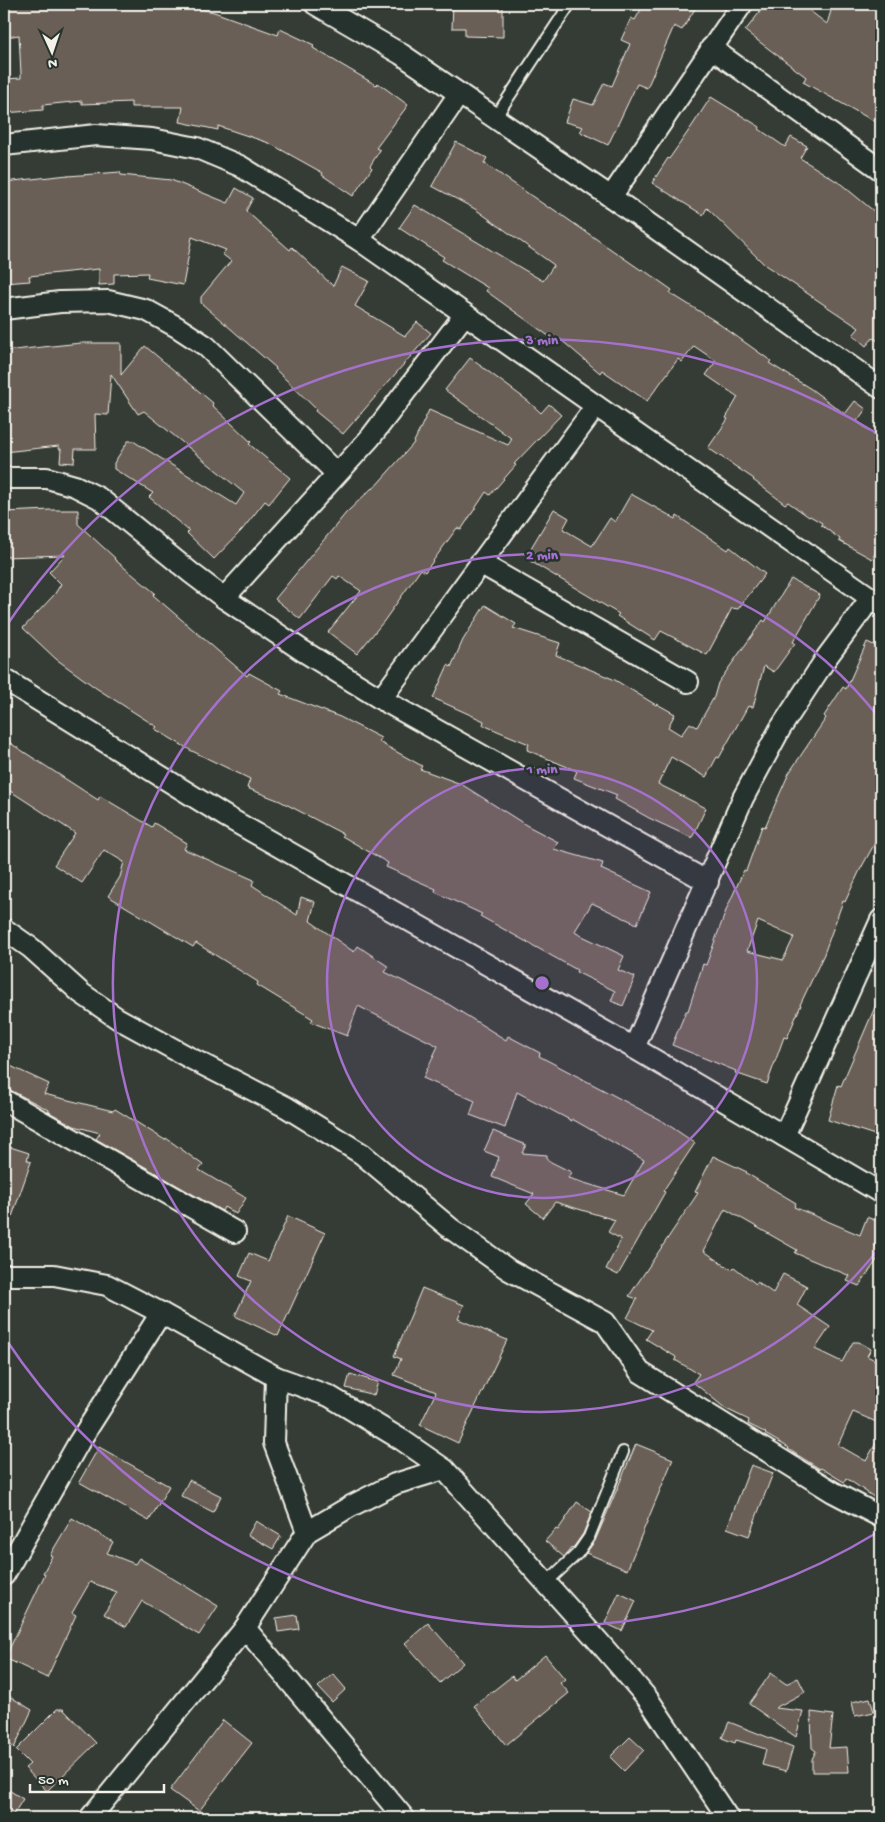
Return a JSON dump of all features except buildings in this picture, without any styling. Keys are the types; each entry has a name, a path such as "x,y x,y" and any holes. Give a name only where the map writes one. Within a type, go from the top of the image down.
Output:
{"street":[{"path":"315,4 344,11 401,54 611,197 881,388"},
{"path":"611,197 742,4"},
{"path":"711,48 881,170"},
{"path":"359,240 460,94"},
{"path":"4,145 96,135 152,139 197,148 240,166 359,240 876,602 827,657 780,730 743,798 634,1048"},
{"path":"4,309 60,302 108,302 146,310 206,346 336,473"},
{"path":"224,598 336,473 370,438 465,314"},
{"path":"381,699 596,406"},
{"path":"4,478 47,478 75,486 99,498 224,598 303,651 381,699 708,882"},
{"path":"480,563 688,682"},
{"path":"4,679 225,816 634,1048 881,1193"},
{"path":"784,1136 881,920"},
{"path":"4,929 31,948 81,993 117,1018 286,1108 362,1154 450,1228 509,1270 605,1322 640,1372 832,1492 881,1517"},
{"path":"4,1100 235,1232"},
{"path":"4,1275 54,1275 107,1285 161,1312 276,1377 329,1396 402,1440 444,1469 648,1699 728,1818"},
{"path":"4,1575 79,1442 161,1312"},
{"path":"276,1377 274,1443 307,1532"},
{"path":"90,1818 244,1628 307,1532 351,1506 395,1484 444,1469"},
{"path":"244,1628 404,1818"}],"lane":[{"path":"495,118 570,4"},
{"path":"546,1583 578,1553 589,1537 623,1452"}]}
